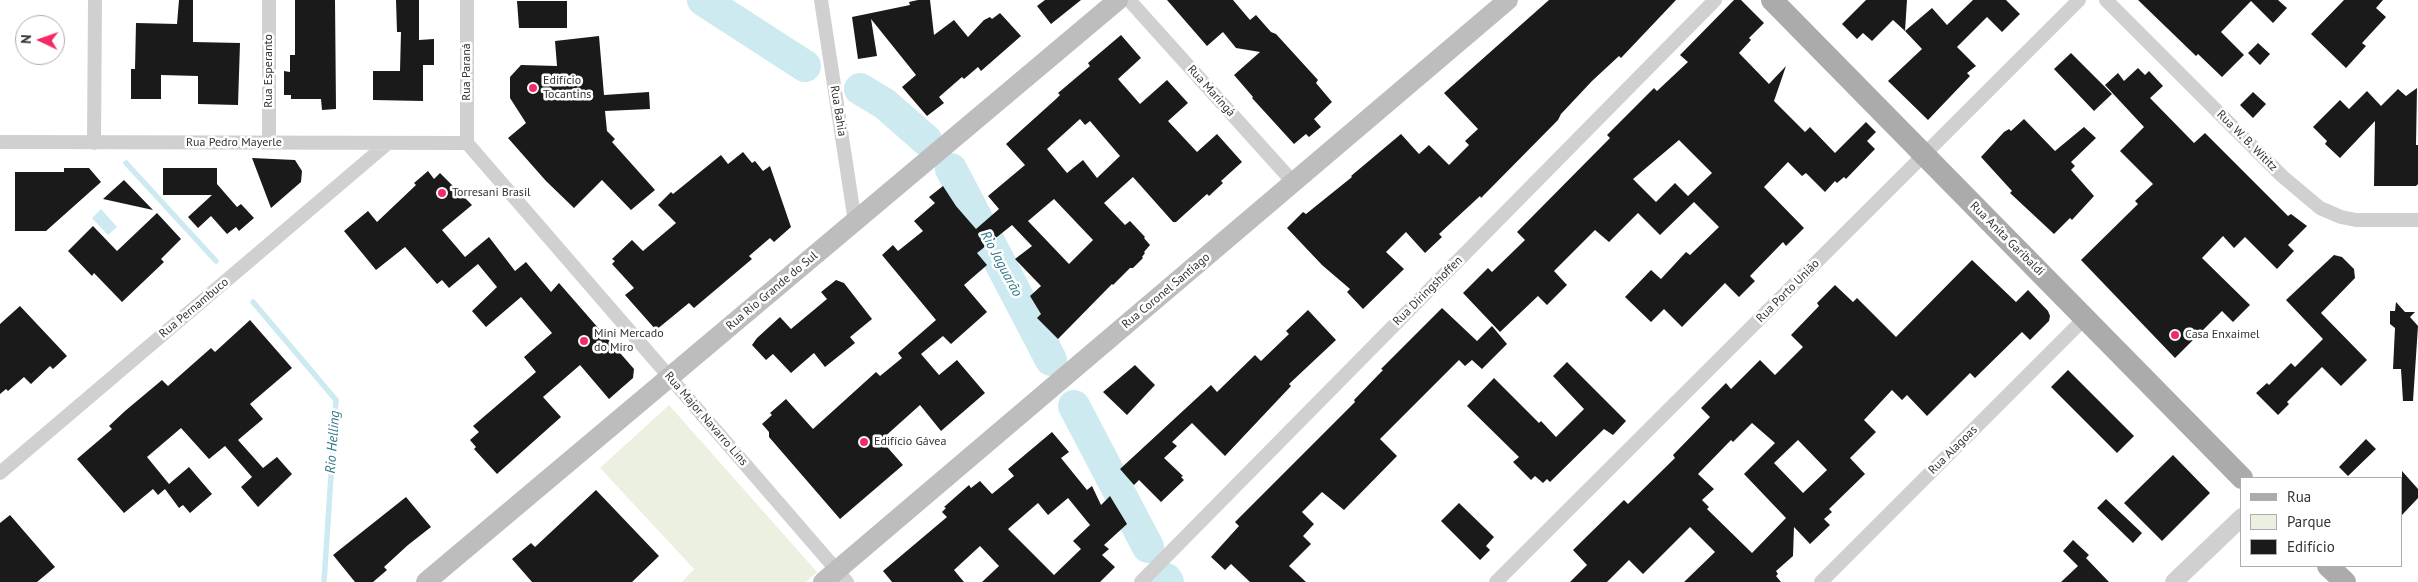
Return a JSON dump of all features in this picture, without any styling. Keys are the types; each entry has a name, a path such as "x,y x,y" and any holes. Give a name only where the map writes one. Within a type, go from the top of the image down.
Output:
{"main road":[{"name":"Rua Rio Grande do Sul","path":"426,582 1118,0"},
{"name":"Rua Coronel Santiago","path":"836,578 1293,182 1508,0"},
{"name":"Rua Anita Garibaldi","path":"1772,0 2241,477"},
{"path":"2329,567 2345,582"}],"street":[{"path":"94,143 95,0"},
{"name":"Rua Esperanto","path":"269,143 270,0"},
{"name":"Rua Paraná","path":"467,0 467,143"},
{"name":"Rua Bahia","path":"821,0 854,222"},
{"name":"Rua Maringá","path":"1129,0 1293,182"},
{"name":"Rua Diringshoffen","path":"1141,582 1715,0"},
{"name":"Rua Porto União","path":"1496,582 2079,0"},
{"name":"Rua W. B. Wititz","path":"2106,0 2282,176 2312,202 2330,213 2356,220 2418,220"},
{"name":"Rua Pedro Mayerle","path":"0,142 467,143"},
{"name":"Rua Pernambuco","path":"0,473 388,143"},
{"name":"Rua Major Navarro Lins","path":"467,143 670,377 836,578"},
{"name":"Rua Alagoas","path":"1821,582 2084,318"},
{"path":"2174,582 2240,519"}],"green space":[{"path":"669,405 817,572 806,582 682,582 694,569 600,468"}],"water":[{"path":"101,209 117,227 108,235 92,218"}],"building":[{"path":"179,0 193,0 193,42 240,43 238,105 198,104 198,76 161,75 161,99 131,99 131,69 135,69 136,23 177,24"},
{"path":"295,0 335,0 336,109 322,110 321,99 291,99 291,95 284,95 284,71 290,72 290,55 295,55"},
{"path":"396,0 419,0 419,40 434,39 434,65 423,65 423,101 373,100 373,71 400,71 401,32 397,32"},
{"path":"930,0 934,35 954,20 968,37 984,20 990,17 992,19 1000,13 1021,36 981,71 978,67 964,79 962,77 939,97 944,103 927,116 902,87 916,75 871,19 877,56 858,59 852,17 910,5 909,2"},
{"path":"1045,0 1081,0 1051,24 1037,6"},
{"path":"1167,0 1233,0 1250,20 1256,15 1318,80 1316,83 1332,102 1314,119 1321,127 1309,137 1306,134 1294,144 1252,98 1234,75 1260,52 1236,48 1223,32 1207,46"},
{"path":"1549,0 1676,0 1621,58 1619,56 1592,81 1561,114 1558,120 1481,198 1480,196 1439,234 1442,237 1425,253 1406,232 1386,252 1404,269 1363,309 1347,292 1350,289 1322,265 1287,228 1303,212 1306,214 1401,134 1419,154 1429,145 1449,165 1469,145 1465,141 1478,129 1444,93"},
{"path":"1734,0 1741,0 1764,23 1749,38 1751,40 1739,53 1769,84 1786,66 1774,101 1805,132 1810,127 1835,153 1866,122 1876,132 1867,141 1875,149 1846,179 1844,177 1837,183 1835,181 1825,192 1806,173 1802,176 1788,162 1764,187 1804,228 1786,246 1783,242 1750,276 1755,281 1739,297 1725,283 1682,327 1664,309 1651,322 1625,297 1651,270 1661,279 1686,252 1690,255 1719,227 1694,202 1660,235 1638,213 1609,242 1595,230 1554,271 1567,285 1547,305 1538,296 1500,332 1463,293 1488,268 1492,272 1525,240 1517,232 1610,138 1607,135 1654,88 1657,91 1688,62 1680,55","holes":["1679,140 1712,173 1688,196 1675,183 1656,202 1633,179"]},
{"path":"1866,0 1907,0 1905,31 1893,20 1872,41 1863,33 1857,39 1842,24"},
{"path":"1973,0 2006,0 2020,14 2002,32 1987,17 1957,47 1976,66 1967,73 1970,76 1928,120 1888,81 1922,49 1905,31 1932,8 1947,25"},
{"path":"2138,0 2278,0 2287,8 2273,23 2251,1 2221,32 2244,55 2222,77 2198,54 2196,56"},
{"path":"2344,0 2383,0 2376,8 2386,17 2362,43 2366,46 2346,68 2311,34"},
{"path":"517,1 567,1 567,28 519,28"},
{"path":"1121,35 1141,58 1118,79 1140,104 1167,80 1188,103 1168,121 1197,152 1217,134 1242,162 1221,181 1223,183 1209,196 1207,194 1176,222 1173,222 1133,177 1104,203 1125,225 1130,221 1150,245 1144,252 1143,258 1112,284 1058,339 1037,318 1041,314 1030,296 1041,286 1015,259 1032,246 1012,225 977,253 987,265 964,285 987,312 951,344 943,336 921,354 939,375 957,360 985,393 941,431 920,405 881,440 903,465 840,519 769,437 769,432 762,424 772,415 770,413 786,399 813,429 876,372 880,376 902,358 898,353 936,320 882,255 893,245 898,251 923,231 914,221 935,203 929,197 943,186 956,206 976,229 999,209 988,196 1025,165 1006,144 1056,99 1060,95 1058,93 1090,66 1088,63","holes":["1080,119 1085,125 1090,121 1120,156 1097,178 1083,160 1067,173 1047,149","1054,199 1093,240 1069,264 1028,221"]},
{"path":"599,36 604,95 649,92 650,109 605,111 607,131 615,139 612,142 655,190 631,210 602,180 574,208 546,181 508,138 526,123 510,98 510,77 521,65 557,66 555,41"},
{"path":"2258,43 2270,54 2260,65 2248,53"},
{"path":"2071,53 2112,94 2094,111 2054,69"},
{"path":"2138,68 2145,75 2149,71 2163,86 2150,98 2194,143 2205,133 2288,216 2291,214 2307,226 2288,245 2294,251 2277,269 2245,237 2234,248 2223,236 2202,258 2250,305 2233,322 2222,311 2175,358 2081,260 2138,204 2135,201 2153,184 2120,151 2144,127 2105,85 2118,73 2124,81"},
{"path":"2417,88 2416,145 2418,145 2418,184 2416,186 2374,186 2375,121 2340,158 2325,144 2327,141 2313,127 2340,100 2349,109 2367,91 2381,106 2398,89 2406,96"},
{"path":"2253,92 2266,104 2253,118 2240,105"},
{"path":"2024,119 2055,151 2084,127 2096,138 2071,162 2075,166 2071,170 2094,196 2072,220 2070,218 2054,234 2010,193 2012,191 1981,157 2004,132 2009,129 2011,131"},
{"path":"743,152 752,163 755,161 763,171 770,166 791,227 774,242 770,238 749,256 752,259 694,308 689,303 656,330 625,295 634,288 612,264 615,261 612,259 632,240 643,251 676,223 658,205 671,192 673,194 721,155 728,164"},
{"path":"252,158 295,160 302,171 301,182 271,208"},
{"path":"64,168 89,168 101,182 46,231 15,231 15,172 64,172"},
{"path":"163,168 217,168 217,184 237,207 241,204 254,218 239,231 236,227 227,234 211,216 198,228 188,217 212,195 163,195"},
{"path":"428,171 434,179 440,173 472,205 442,230 465,257 489,237 515,271 526,262 551,292 559,283 634,369 633,378 609,399 580,365 543,397 561,417 497,474 474,449 476,447 470,440 479,432 473,426 536,372 524,357 552,333 521,297 486,327 472,311 497,287 478,264 449,288 442,280 437,284 405,247 376,270 344,231 368,211 377,222"},
{"path":"124,180 153,210 103,199"},
{"path":"157,213 181,239 161,259 164,262 122,302 94,273 92,276 68,251 93,226 117,251"},
{"path":"2334,255 2342,257 2354,269 2355,278 2321,313 2367,360 2341,386 2322,367 2287,402 2289,404 2278,415 2256,393 2267,383 2269,385 2291,363 2295,367 2323,339 2286,300"},
{"path":"1972,260 2016,302 2028,290 2048,311 2050,316 2049,321 2030,340 2022,332 1975,378 1970,373 1927,416 1907,395 1902,400 1892,390 1864,420 1876,432 1850,458 1865,474 1829,509 1832,512 1824,519 1830,525 1810,544 1794,527 1793,556 1776,571 1778,574 1776,576 1781,582 1684,582 1715,552 1690,527 1643,574 1629,560 1607,582 1570,582 1587,565 1573,550 1624,500 1628,504 1675,458 1673,455 1710,417 1701,408 1726,383 1731,389 1760,360 1775,375 1803,347 1791,335 1819,306 1817,303 1835,285 1853,302 1857,298 1896,337","holes":["1752,423 1775,443 1744,474 1786,518 1752,553 1707,509 1709,507 1702,500 1714,489 1698,474 1731,440 1733,442","1798,440 1827,470 1803,493 1774,463"]},
{"path":"836,280 844,283 872,319 850,337 855,343 825,367 814,353 791,373 773,354 766,360 752,345 757,338 780,317 791,329 827,299 821,292"},
{"path":"2396,302 2405,312 2415,312 2410,317 2418,326 2413,401 2403,401 2401,369 2393,369 2395,328 2390,324 2390,311 2395,311"},
{"path":"20,306 67,356 53,369 50,366 31,384 24,377 8,391 6,389 0,394 0,324"},
{"path":"1442,308 1477,341 1492,326 1507,344 1482,369 1472,360 1465,366 1459,360 1380,439 1397,456 1344,510 1322,492 1302,512 1314,524 1303,536 1311,544 1289,566 1306,582 1250,582 1231,564 1225,570 1211,557 1239,526 1235,522 1355,402 1354,400 1383,370 1381,369"},
{"path":"1308,310 1336,340 1289,384 1291,386 1225,456 1192,423 1172,442 1177,446 1164,458 1183,476 1181,477 1184,480 1161,502 1139,480 1134,485 1120,469 1211,385 1217,392 1255,355 1261,361 1289,334 1286,331"},
{"path":"250,320 292,368 250,404 263,419 238,440 263,468 277,457 292,474 258,507 241,487 252,477 225,446 209,459 181,428 147,457 169,484 189,467 212,494 190,513 183,505 179,508 165,489 158,495 153,489 124,513 77,459 112,429 109,426 125,411 162,380 168,386 211,348 215,352"},
{"path":"1567,362 1626,421 1613,435 1604,429 1550,482 1547,479 1543,483 1535,476 1531,480 1513,462 1519,457 1467,406 1494,378 1539,423 1541,421 1556,437 1584,409 1553,376"},
{"path":"1135,365 1155,385 1127,415 1103,392"},
{"path":"2068,370 2134,436 2117,453 2051,387"},
{"path":"1052,432 1069,452 1061,458 1087,490 1092,486 1101,505 1110,496 1127,524 1104,545 1109,549 1102,555 1115,567 1100,582 982,582 999,566 980,546 954,570 964,582 892,582 883,571 947,517 942,512 946,508 944,507 969,485 971,488 980,481 992,494 1014,476 1008,469","holes":["1068,498 1090,525 1073,541 1081,549 1054,575 1008,529 1038,503 1048,515"]},
{"path":"2366,439 2376,449 2348,476 2339,467"},
{"path":"2173,455 2210,493 2162,541 2124,503"},
{"path":"2402,471 2418,489 2418,498 2403,514 2403,477"},
{"path":"596,490 659,556 632,582 532,582 512,559 531,543 535,547"},
{"path":"406,497 431,527 384,567 387,570 373,582 355,582 333,555"},
{"path":"2106,499 2142,533 2133,543 2097,508"},
{"path":"1459,503 1494,537 1486,546 1490,550 1480,560 1441,521"},
{"path":"10,515 55,567 37,582 0,582 0,523"},
{"path":"2073,540 2089,555 2086,558 2109,582 2061,582 2078,566 2063,551"}],"waterway":[{"name":"Rio Jaguarão","path":"703,0 805,66"},
{"name":"Rio Jaguarão","path":"860,89 885,104 926,140"},
{"name":"Rio Helling","path":"126,163 216,261"},
{"name":"Rio Jaguarão","path":"951,169 1051,360"},
{"name":"Rio Helling","path":"253,302 336,400 324,582"},
{"name":"Rio Jaguarão","path":"1074,406 1148,547"}],"place":[{"name":"Edifício Tocantins","path":"533,88"},
{"name":"Torresani Brasil","path":"442,193"},
{"name":"Casa Enxaimel","path":"2175,335"},
{"name":"Mini Mercado do Miro","path":"584,341"},
{"name":"Edifício Gávea","path":"864,442"}]}
